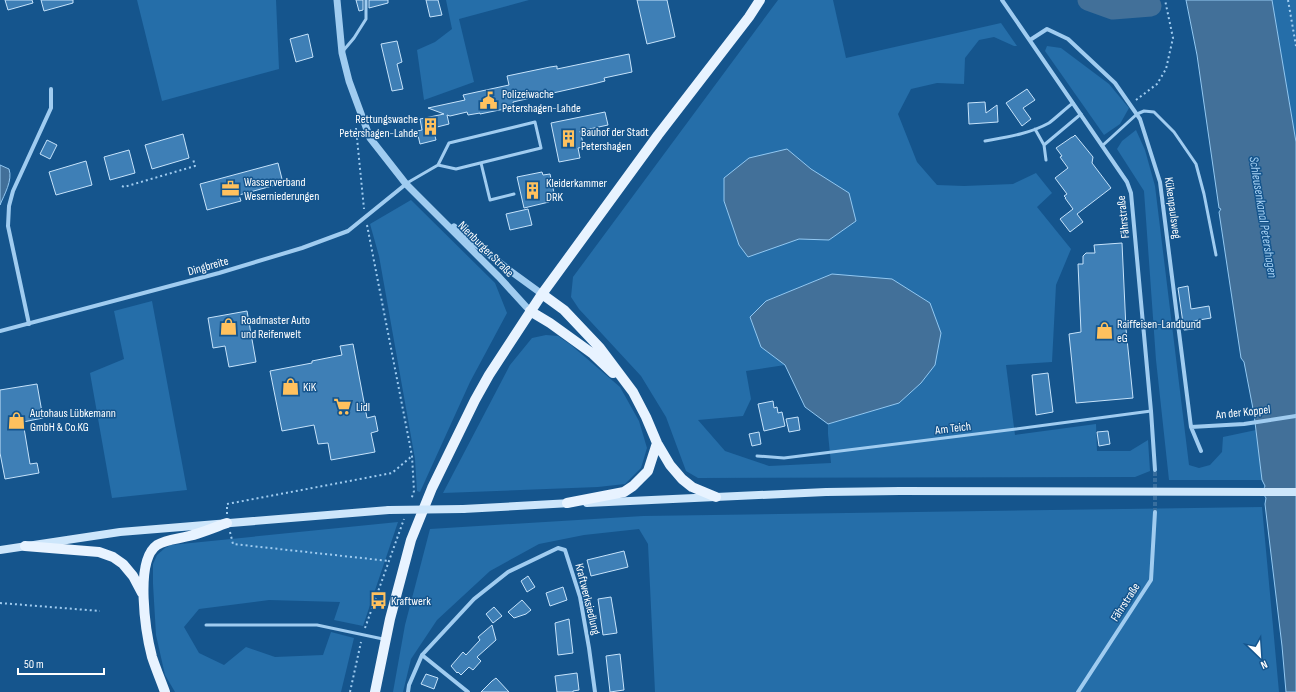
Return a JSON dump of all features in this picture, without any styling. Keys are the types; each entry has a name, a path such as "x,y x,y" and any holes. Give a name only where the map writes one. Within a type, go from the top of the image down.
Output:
{"main road":[{"path":"375,692 390,619 411,540 432,488 475,400 489,375 542,294 658,135 749,17 760,0"},
{"path":"542,294 564,310 600,348 633,392 657,443 670,465 692,488 716,497"},
{"path":"530,311 550,323 593,354 633,392"},
{"path":"567,504 624,492 633,486 648,471 657,443"},
{"path":"0,550 120,532 389,510 463,509 826,492 1296,492"},
{"path":"165,692 152,657 142,593 145,568 149,554 156,546 166,540 190,536 227,523"},
{"path":"25,546 99,552 112,557 122,564 133,576 142,593"}],"street":[{"name":"Nienburger Straße","path":"337,0 342,53 349,81 370,138 406,184 424,204 499,277 530,311"},
{"name":"Fährstraße","path":"1002,0 1127,182 1131,193 1155,470"},
{"name":"Kükenpaulsweg","path":"1030,40 1047,29 1068,39 1115,83 1140,119 1160,182 1191,427 1201,451"},
{"path":"29,324 8,226 9,206 13,191 50,108 51,89"},
{"name":"Dingbreite","path":"0,332 219,274 302,248 348,231 406,184"},
{"name":"Nienburger Straße","path":"424,204 542,294"},
{"name":"An der Koppel","path":"1191,427 1244,424 1296,416"},
{"name":"Fährstraße","path":"1078,692 1150,580 1154,512"},
{"name":"Kraftwerksiedlung","path":"408,692 409,685 422,655 474,599 508,572 558,548 565,550 580,597 590,648 595,692"},
{"path":"422,655 468,692"}],"lane":[{"path":"342,53 366,19 366,0"},
{"path":"985,141 1010,137 1035,129 1049,122 1073,103"},
{"path":"1102,146 1137,114 1144,111 1154,112 1174,132 1196,164 1204,194 1216,255"},
{"path":"1044,145 1081,114"},
{"path":"406,184 438,165 449,143 534,122 541,148 456,169 438,165"},
{"path":"1035,129 1044,145 1046,160"},
{"path":"481,163 490,200 514,194"},
{"name":"Am Teich","path":"757,456 784,458 1151,411"},
{"path":"206,625 317,625 386,640"}],"path":[{"path":"1130,104 1157,84 1166,69 1172,38 1165,0"},
{"path":"1288,0 1296,46"},
{"path":"227,504 392,473 412,456 365,217 355,122"},
{"path":"122,186 124,187 195,166 193,159"},
{"path":"227,523 233,544 389,561 363,634 350,692"},
{"path":"0,603 100,611"}],"shaded area":[{"path":"137,0 276,0 279,69 162,101"},
{"path":"446,0 529,0 459,19 474,82 424,100 417,50 435,42 452,29"},
{"path":"778,0 833,0 846,58 1001,23 1017,46 994,37 979,40 965,58 964,84 937,83 911,89 898,114 917,162 937,185 964,186 1013,184 1036,173 1052,193 1037,207 1071,249 1056,285 1052,362 1006,365 1015,435 1096,424 1097,451 1130,451 1148,440 1150,471 1135,477 698,478 686,471 666,417 641,376 579,309 571,297 573,277","holes":["787,149 811,169 829,240 799,239 748,256 739,245 724,201 724,178","832,274 899,403 828,424 831,463 769,466 725,451 698,420 743,416 751,399 746,371 785,365 761,347 766,301"]},
{"path":"1272,0 1296,0 1296,142"},
{"path":"1047,46 1061,48 1109,84 1129,108 1120,124 1104,135 1045,51"},
{"path":"1136,130 1145,150 1155,186 1189,465 1199,468 1210,465 1222,452 1223,437 1256,430 1262,480 1169,480 1156,360 1144,191 1117,149 1122,141"},
{"path":"411,200 495,283 507,313 470,382 420,492 417,491 415,459 379,256 370,224"},
{"path":"152,301 187,490 112,498 90,373 124,359 114,311"},
{"path":"546,335 558,336 571,345 620,387 639,421 647,448 641,468 625,484 598,487 443,493 510,365 532,338"},
{"path":"1262,507 1279,692 655,692 648,544 639,529 584,535 539,544 490,571 437,620 411,659 403,692 393,692 405,625 430,529 643,516"},
{"path":"398,522 363,626 334,620 340,602 269,600 199,609 184,627 199,653 224,665 246,647 275,657 323,655 331,632 354,638 341,692 175,692 165,675 156,635 153,564 157,555 165,548 171,545"}],"water":[{"name":"Schleusenkanal Petershagen","path":"1186,0 1272,0 1296,142 1296,692 1286,692 1265,504 1266,498 1264,495 1265,486 1262,480 1254,414 1244,362 1241,358 1219,212 1221,209 1219,208 1197,55"},
{"path":"787,149 811,169 849,193 856,221 829,240 799,239 748,257 739,245 724,201 724,178 749,158"},
{"path":"0,165 9,169 10,178 8,187 0,205"},
{"path":"832,274 892,279 930,303 941,333 935,365 921,383 899,403 828,424 805,407 785,365 761,347 750,317 766,301"}],"building":[{"path":"5,0 32,0 33,3 8,10"},
{"path":"41,0 73,0 73,3 44,11"},
{"path":"356,0 363,0 363,10 359,11"},
{"path":"369,0 388,0 388,3 369,8"},
{"path":"426,0 438,0 442,15 430,17"},
{"path":"637,0 667,0 675,37 647,44"},
{"path":"308,34 313,57 296,62 290,39"},
{"path":"397,41 402,62 397,64 403,89 392,91 381,44"},
{"path":"629,54 632,72 604,78 605,81 513,102 514,107 480,114 468,115 467,112 450,116 447,115 449,124 433,128 436,140 420,144 417,131 422,130 420,119 444,114 428,108 465,100 463,95 509,85 507,76 557,66 557,69"},
{"path":"1027,89 1035,100 1023,108 1031,119 1022,126 1006,103"},
{"path":"985,102 986,113 997,105 998,122 969,124 968,103"},
{"name":"Bauhof der Stadt Petershagen","path":"605,112 608,125 580,131 584,147 578,148 580,158 559,162 551,123"},
{"path":"183,134 189,158 152,169 145,145"},
{"path":"1075,135 1093,157 1092,163 1111,188 1077,214 1083,222 1070,232 1060,219 1073,209 1064,196 1067,194 1055,178 1068,168 1060,157 1062,156 1056,148"},
{"path":"47,140 57,145 50,159 40,154"},
{"path":"129,150 135,173 110,180 104,157"},
{"path":"86,161 92,185 56,195 49,172"},
{"name":"Wasserverband Weserniederungen","path":"278,163 283,183 239,195 241,201 207,210 200,184"},
{"name":"Kleiderkammer DRK","path":"542,172 543,175 550,174 554,193 547,194 549,202 524,208 517,177"},
{"path":"528,209 532,225 510,230 506,214"},
{"name":"Raiffeisen-Landbund eG","path":"1122,243 1126,329 1133,398 1076,403 1069,334 1081,332 1078,264 1083,264 1083,256 1086,253 1095,253 1094,245"},
{"path":"1188,286 1191,309 1209,306 1211,318 1193,321 1194,329 1184,330 1178,288"},
{"path":"247,311 256,362 229,367 225,346 213,348 208,318"},
{"name":"Lidl","path":"353,344 367,418 375,416 378,431 371,433 375,452 331,460 328,443 318,444 314,425 282,431 270,371 312,363 312,361 342,355 340,346"},
{"path":"1048,373 1053,412 1036,415 1032,375"},
{"path":"37,384 43,418 23,422 30,464 37,463 39,473 5,479 0,453 0,390"},
{"path":"773,401 774,408 777,407 778,413 782,412 785,426 764,431 758,404"},
{"path":"798,417 800,430 789,432 786,419"},
{"path":"1108,431 1110,444 1099,446 1097,432"},
{"path":"759,432 761,444 752,446 749,434"},
{"path":"624,551 628,567 591,576 587,560"},
{"path":"528,576 535,587 527,592 521,581"},
{"path":"563,587 567,600 550,606 546,593"},
{"path":"611,597 617,633 603,635 598,599"},
{"path":"522,600 531,610 526,614 514,618 508,612"},
{"path":"494,607 502,616 493,623 486,614"},
{"path":"569,619 573,653 558,655 555,623"},
{"path":"492,625 496,640 477,657 481,661 473,670 469,667 461,675 458,672 457,673 451,666 463,652 466,655 480,640 478,637"},
{"path":"620,654 624,690 610,692 606,656"},
{"path":"577,673 579,690 573,692 557,692 555,676"},
{"path":"426,674 438,678 434,689 421,684"},
{"path":"496,678 509,692 481,692 492,681"}],"waterway":[{"path":"1088,0 1113,9 1151,6"}],"tunnel":[{"path":"1155,470 1155,512"}],"place":[{"name":"Polizeiwache Petershagen-Lahde","path":"489,101"},
{"name":"Rettungswache Petershagen-Lahde","path":"431,126"},
{"name":"Bauhof der Stadt Petershagen","path":"568,139"},
{"name":"Wasserverband Weserniederungen","path":"231,189"},
{"name":"Kleiderkammer DRK","path":"533,190"},
{"name":"Roadmaster Auto und Reifenwelt","path":"228,327"},
{"name":"Raiffeisen-Landbund eG","path":"1104,331"},
{"name":"KiK","path":"290,387"},
{"name":"Lidl","path":"343,407"},
{"name":"Autohaus Lübkemann GmbH & Co.KG","path":"17,420"},
{"name":"Kraftwerk","path":"378,601"}]}
